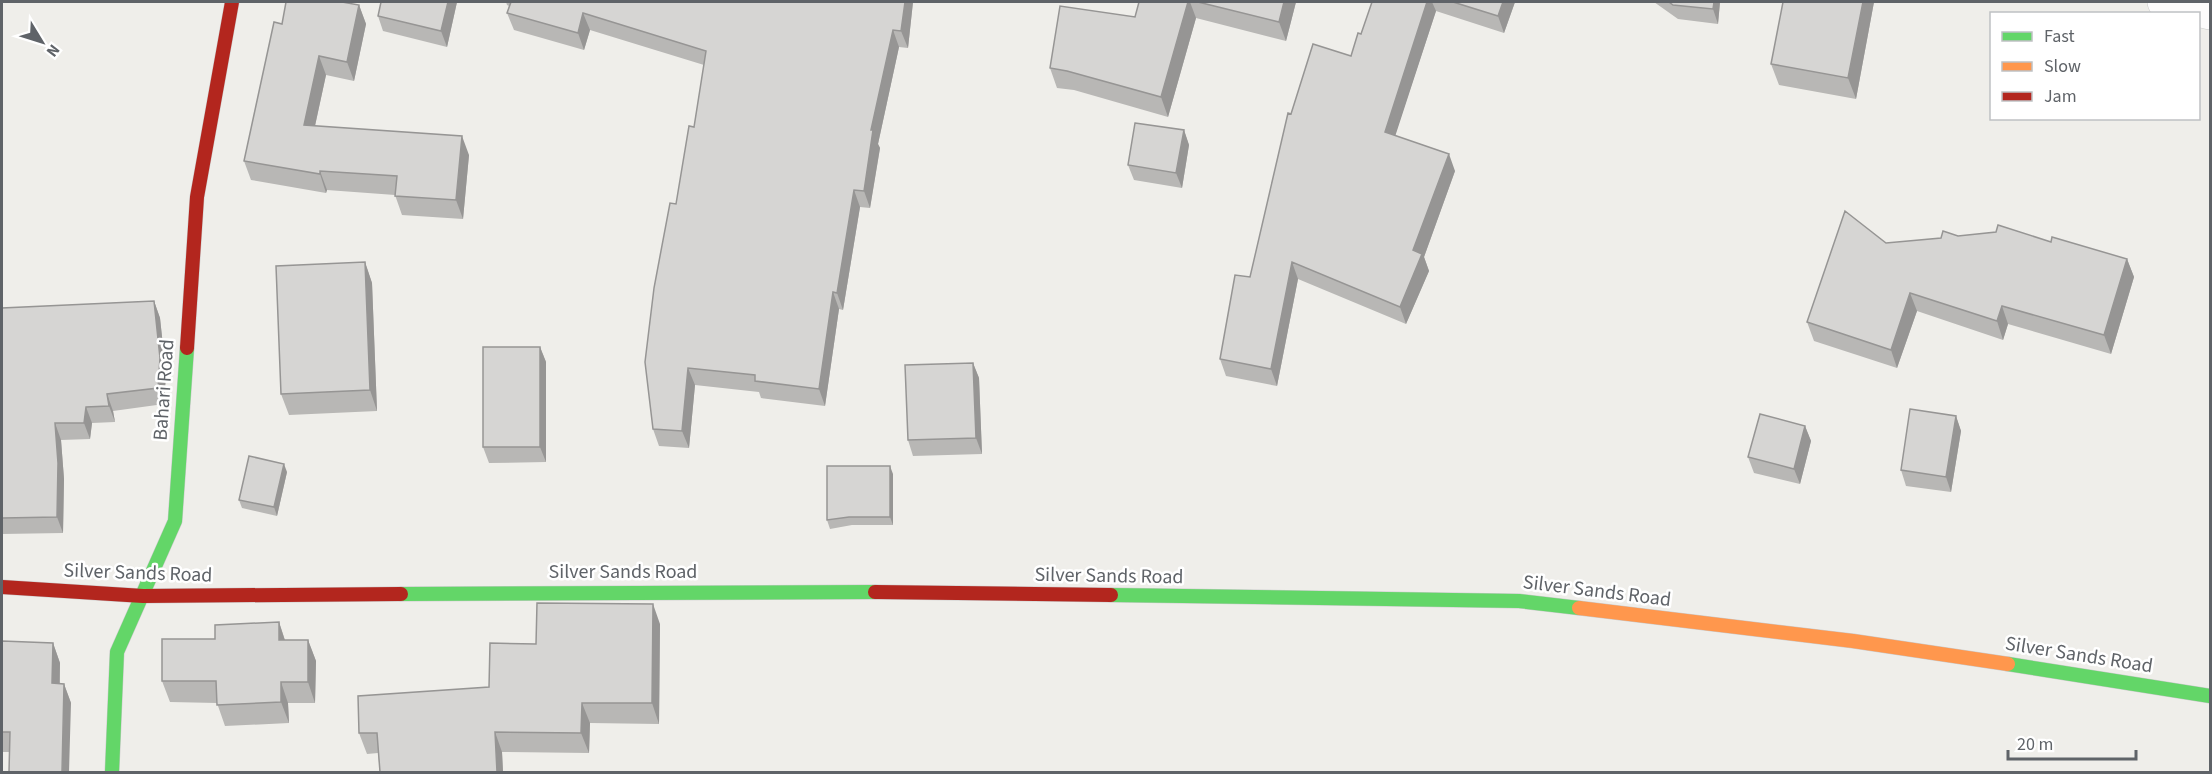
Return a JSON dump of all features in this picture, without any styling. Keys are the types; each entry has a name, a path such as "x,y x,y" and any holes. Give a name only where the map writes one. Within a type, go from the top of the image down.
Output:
{"street":[{"name":"Bahari Road","path":"112,772 117,652 175,520 197,197 231,2"},
{"path":"2164,2 2211,14"},
{"name":"Silver Sands Road","path":"2,587 143,596 788,591 1519,601 1853,641 2211,696"}],"building":[{"path":"286,2 342,2 359,5 347,62 319,56 304,125 462,136 456,200 395,196 397,176 320,171 320,174 244,161 274,22 282,24"},
{"path":"381,2 448,2 441,31 378,16"},
{"path":"511,2 905,2 901,31 893,30 871,130 873,130 864,191 854,190 837,293 833,292 819,389 755,381 755,375 688,368 682,431 653,429 645,362 654,288 670,203 676,204 689,126 694,127 706,51 583,13 578,33 507,13"},
{"path":"1139,2 1188,2 1161,97 1050,68 1060,6 1135,17"},
{"path":"1198,2 1284,2 1279,22"},
{"path":"1372,2 1427,2 1385,132 1449,154 1413,250 1422,254 1400,307 1292,262 1271,369 1220,359 1235,275 1250,277 1288,113 1291,114 1313,44 1351,56 1358,33 1361,34"},
{"path":"1453,2 1503,2 1498,16"},
{"path":"1669,2 1714,2 1713,9 1673,5"},
{"path":"1783,2 1863,2 1848,78 1771,64"},
{"path":"1135,123 1184,130 1176,173 1128,165"},
{"path":"1845,211 1886,243 1941,238 1943,231 1958,236 1996,232 1998,225 2051,242 2052,237 2127,259 2104,335 2002,306 1997,321 1910,293 1891,350 1807,322"},
{"path":"365,262 370,390 281,394 276,266"},
{"path":"154,301 160,358 158,388 107,394 109,406 86,407 84,423 55,423 58,463 57,517 2,518 2,308"},
{"path":"483,347 540,347 540,447 483,447"},
{"path":"973,363 976,438 908,440 905,365"},
{"path":"1910,409 1956,416 1946,477 1901,470"},
{"path":"1760,414 1805,426 1794,469 1748,457"},
{"path":"249,456 284,464 274,507 239,500"},
{"path":"827,466 890,466 890,517 849,517 827,520"},
{"path":"537,603 653,604 652,703 582,703 581,733 495,732 497,772 380,772 377,733 359,733 358,696 489,687 490,643 536,644"},
{"path":"279,622 279,640 308,640 308,682 281,682 281,702 217,705 216,681 162,681 162,639 215,639 215,625"},
{"path":"2,641 53,643 52,683 64,684 62,772 9,772 10,732 2,732"}],"traffic: fast":[{"path":"112,772 117,652 175,521 187,348"},
{"path":"401,594 875,592"},
{"path":"1111,595 1519,601 1579,608"},
{"path":"2008,664 2210,696"}],"traffic: slow":[{"path":"1579,608 1853,641 2008,664"}],"traffic: jam":[{"path":"187,348 197,197 232,2"},
{"path":"2,587 143,596 401,594"},
{"path":"875,592 1111,595"}]}
